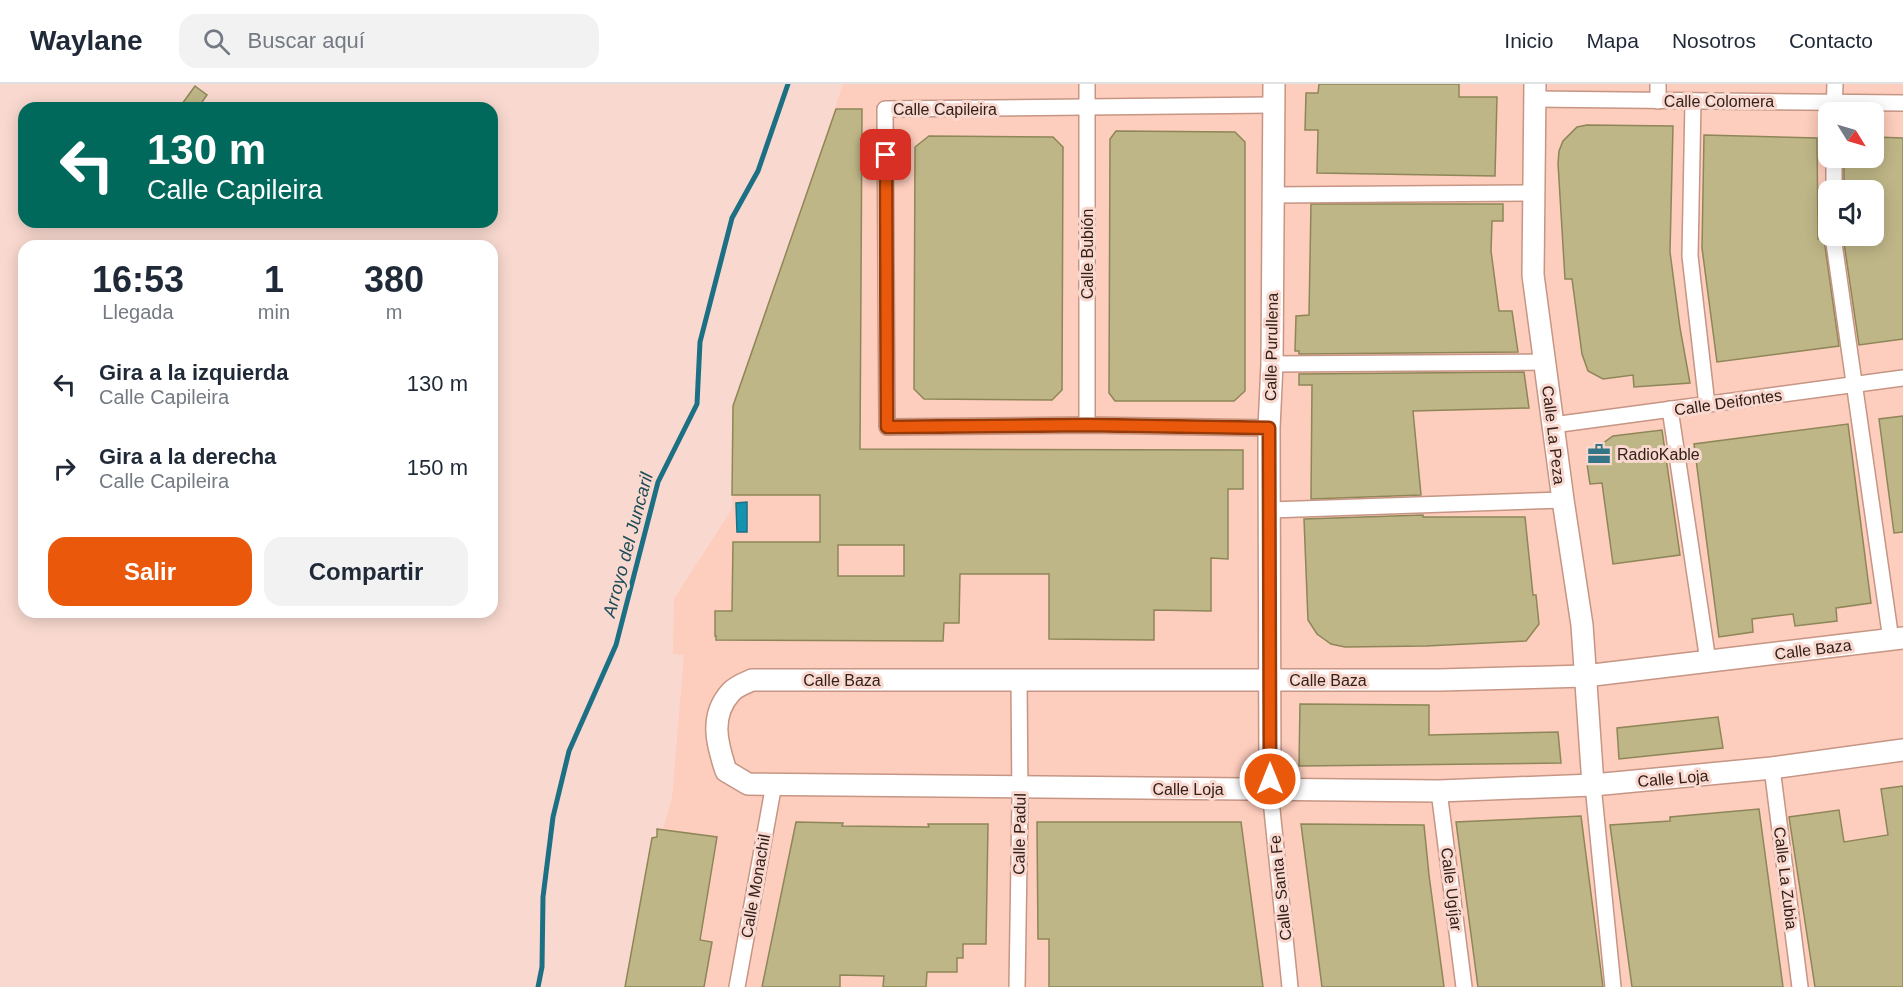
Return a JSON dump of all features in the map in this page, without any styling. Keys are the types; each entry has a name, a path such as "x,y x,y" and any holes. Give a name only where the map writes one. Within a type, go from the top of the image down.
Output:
{"street":[{"name":"Calle Bubión","path":"1087,425 1088,84"},
{"name":"Calle Purullena","path":"1270,790 1269,428 1272,364 1274,84"},
{"path":"1658,84 1658,100"},
{"path":"1834,84 1834,102"},
{"name":"Calle Colomera","path":"1535,92 1818,106"},
{"name":"Calle La Peza","path":"1535,92 1533,275 1582,625 1593,785"},
{"path":"1693,101 1690,256 1707,405"},
{"name":"Calle Colomera","path":"1884,104 1903,103"},
{"name":"Calle Capileira","path":"1269,428 1087,425 887,427 885,109 1274,105"},
{"path":"1272,195 1534,193"},
{"path":"1834,246 1897,639"},
{"path":"1272,364 1545,362"},
{"name":"Calle Deifontes","path":"1553,425 1903,378"},
{"path":"1670,410 1708,661"},
{"path":"1269,510 1563,500"},
{"name":"Calle Baza","path":"752,680 1440,681 1585,676 1897,639"},
{"name":"Calle Loja","path":"752,680 731,691 719,712 716,740 726,771 748,784 1439,791 1593,785 1772,768 1903,750"},
{"name":"Calle Padul","path":"1017,987 1019,681"},
{"name":"Calle La Zubia","path":"1772,768 1800,987"},
{"name":"Calle Monachil","path":"736,987 774,784"},
{"path":"1593,785 1613,987"},
{"name":"Calle Santa Fe","path":"1270,790 1290,987"},
{"name":"Calle Ugíjar","path":"1439,791 1464,987"}],"shaded area":[{"path":"843,84 1903,84 1903,987 625,987 639,907 672,799 684,655 673,654 674,599 732,509 732,412"}],"water":[{"path":"747,502 747,532 737,532 736,503"}],"building":[{"path":"1319,84 1459,84 1459,97 1497,97 1495,176 1317,173 1318,130 1305,130 1306,93 1318,93"},
{"path":"195,86 207,95 202,102 183,102"},
{"path":"836,109 862,109 860,449 1243,450 1243,489 1228,489 1228,559 1211,558 1211,611 1154,610 1154,640 1049,639 1049,574 960,574 959,623 944,623 943,641 716,640 715,611 732,611 733,542 820,542 820,495 732,495 733,406","holes":["838,545 904,545 904,576 838,576"]},
{"path":"1587,125 1673,126 1670,252 1690,383 1634,387 1633,375 1603,379 1588,371 1582,354 1572,279 1565,279 1558,163 1563,141 1577,127"},
{"path":"1116,131 1235,132 1245,142 1245,391 1234,401 1115,401 1109,393 1110,139"},
{"path":"1704,135 1817,138 1818,246 1825,246 1839,346 1717,362 1702,248"},
{"path":"929,136 1053,137 1063,147 1062,390 1052,400 924,399 914,389 915,147"},
{"path":"1884,137 1903,138 1903,339 1859,345 1844,246 1884,246 1884,180 1844,180 1844,168 1884,168"},
{"path":"1311,204 1503,204 1503,221 1492,221 1491,251 1499,311 1512,311 1518,352 1299,354 1299,351 1295,351 1296,316 1309,315"},
{"path":"1524,372 1529,408 1413,411 1421,495 1311,499 1312,385 1299,385 1299,374"},
{"path":"1903,416 1903,532 1894,533 1879,419"},
{"path":"1848,424 1871,603 1836,608 1837,621 1795,626 1793,614 1752,619 1753,632 1719,637 1694,444"},
{"path":"1662,430 1680,555 1613,564 1602,483 1590,484 1587,464 1592,451 1613,436"},
{"path":"1423,515 1423,517 1525,517 1533,595 1536,595 1539,624 1526,641 1345,647 1331,644 1317,634 1308,620 1304,519"},
{"path":"1300,704 1429,705 1429,735 1558,732 1561,763 1299,766"},
{"path":"1718,717 1723,748 1619,759 1617,728"},
{"path":"1903,786 1903,987 1815,987 1789,817 1839,810 1844,842 1888,835 1881,789"},
{"path":"1759,809 1783,987 1632,987 1610,825 1670,821 1670,817"},
{"path":"1581,816 1603,987 1478,987 1456,822"},
{"path":"796,822 843,823 842,826 929,827 928,824 988,824 986,944 963,944 963,958 957,958 957,972 927,972 926,987 883,987 884,976 840,975 840,987 762,987"},
{"path":"1037,822 1241,822 1263,987 1049,987 1049,939 1038,939"},
{"path":"1301,824 1424,825 1444,987 1322,987"},
{"path":"657,829 717,837 700,940 712,942 704,987 625,987 652,838 657,837"}],"waterway":[{"name":"Arroyo del Juncaril","path":"538,987 542,967 543,897 553,817 569,751 616,645 658,482 697,404 700,342 732,218 758,171 788,84"}],"place":[{"name":"RadioKable","path":"1599,454"}],"route":[{"path":"886,155 887,427 1087,425 1269,428 1270,779"}]}
